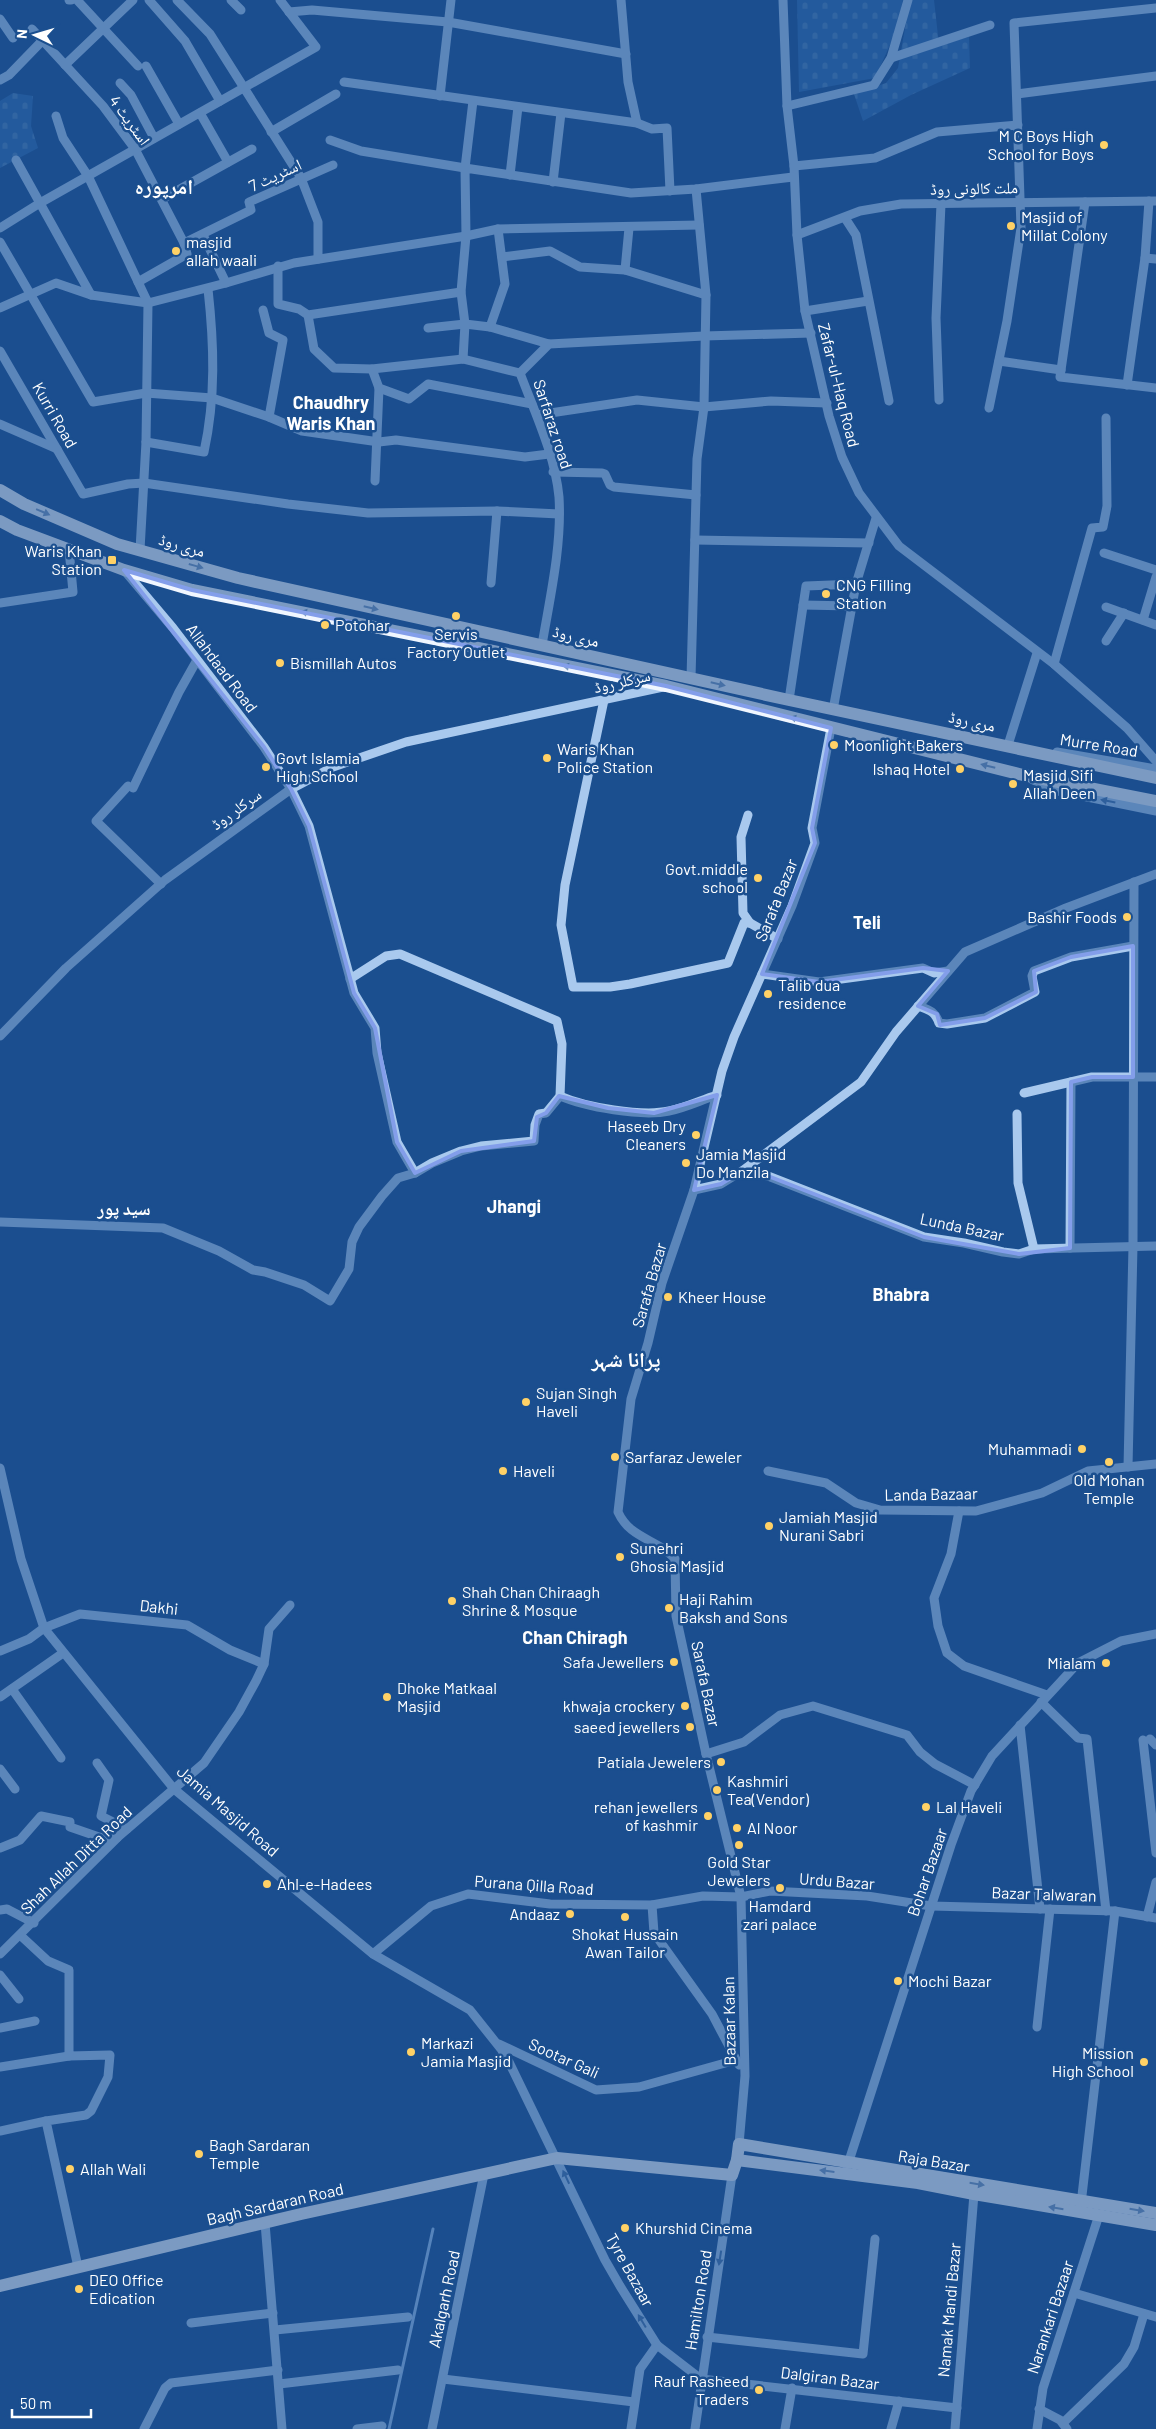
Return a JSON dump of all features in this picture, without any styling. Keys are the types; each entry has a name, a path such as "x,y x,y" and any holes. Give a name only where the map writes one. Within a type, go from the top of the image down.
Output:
{"main road":[{"name":"مری روڈ","path":"0,490 24,504 117,544 238,578 833,710 1037,751 1098,767 1156,778"},
{"name":"مری روڈ","path":"0,521 17,530 124,570 192,590 666,686 1023,775 1156,801"},
{"name":"Raja Bazar","path":"739,2144 847,2168 1080,2206 1156,2213"},
{"path":"732,2175 737,2160 739,2144"},
{"name":"Bagh Sardaran Road","path":"0,2286 265,2223 557,2158 732,2175"},
{"path":"737,2160 847,2168 974,2194 1080,2206 1099,2215 1156,2225"}],"street":[{"path":"77,0 142,66 179,124"},
{"path":"65,65 133,0"},
{"path":"149,0 186,41 220,101"},
{"path":"177,0 210,34 301,178 318,222 318,259"},
{"path":"231,0 240,10"},
{"path":"0,228 154,138 316,48 280,0"},
{"path":"440,96 451,0"},
{"path":"621,0 628,82 637,124"},
{"name":"Zafar-ul-Haq Road","path":"783,0 787,106 794,166 797,235 805,311 829,416 842,457 859,493 899,546 1037,653 1054,664 1127,728 1156,761"},
{"path":"787,106 874,85 891,58 908,0"},
{"path":"989,408 999,361 1021,228 1014,23 1156,8"},
{"path":"289,12 312,10 448,22 626,54"},
{"path":"0,19 13,38"},
{"path":"891,58 990,25"},
{"name":"اسٹریٹ 4","path":"32,29 103,106 135,149 184,243"},
{"path":"0,80 9,74 42,41"},
{"path":"1017,94 1156,76"},
{"path":"344,82 637,124 652,129 668,129 670,191"},
{"path":"120,83 131,95 154,138"},
{"path":"271,132 336,94"},
{"path":"463,359 465,324 461,292 466,236 465,168 474,101"},
{"path":"510,175 518,107"},
{"path":"200,113 228,162"},
{"path":"553,182 560,113"},
{"path":"56,116 63,138 88,176 148,303 146,442 140,550"},
{"path":"794,166 875,158 937,132 1018,125"},
{"path":"330,140 361,151 631,193 696,189 793,177"},
{"path":"162,199 252,149"},
{"path":"16,160 91,295"},
{"name":"اسٹریٹ 7","path":"184,243 250,210 248,202 333,165"},
{"path":"691,678 697,459 704,407 706,296 696,189"},
{"path":"1127,385 1153,201"},
{"name":"ملت کالونی روڈ","path":"797,235 860,211 901,204 1153,201"},
{"path":"1085,202 1060,377 1156,388"},
{"path":"939,400 936,318 942,204"},
{"path":"845,218 856,235 889,401"},
{"path":"0,308 56,283 91,295 148,303 226,284 278,266 466,236 498,228 628,228 699,225"},
{"path":"490,327 505,284 498,228"},
{"path":"625,270 628,228"},
{"path":"203,235 226,284"},
{"path":"0,242 93,402 146,393 212,398 302,431 378,442 396,440 525,457 549,454"},
{"path":"138,282 187,254 184,243"},
{"path":"502,257 550,252 580,267 625,270 706,296"},
{"path":"1145,258 1156,259"},
{"path":"278,266 278,304 300,309 308,315 461,292"},
{"path":"146,442 204,452 211,420 212,398 213,340 208,289"},
{"path":"805,311 868,300"},
{"path":"263,310 269,333 283,340 268,417"},
{"name":"Sarfaraz road","path":"308,315 314,350 334,368 372,369 463,359 520,373 537,415 554,472 558,496 557,548 542,645"},
{"path":"428,328 465,324 490,327 549,344 811,333"},
{"path":"520,373 549,344"},
{"name":"Kurri Road","path":"0,351 82,494 128,484 144,483"},
{"path":"999,361 1061,370"},
{"path":"372,369 379,388 375,481"},
{"path":"379,388 409,399 428,384 532,404"},
{"path":"537,415 637,400 704,407 772,401 827,403"},
{"path":"1054,664 1092,528 1103,527 1107,506 1106,418"},
{"path":"0,424 57,449"},
{"path":"554,472 605,474 610,485 614,487 696,495"},
{"path":"144,483 288,504 368,512 498,511 558,514"},
{"path":"491,583 498,511"},
{"path":"833,710 856,584 876,518"},
{"path":"695,540 869,543"},
{"path":"0,602 73,592 69,549"},
{"path":"1104,553 1156,570"},
{"name":"Allahdaad Road","path":"124,570 264,747 291,789 309,826 350,979 357,999 373,1023 377,1053 398,1142 415,1173"},
{"path":"1143,620 1156,577"},
{"path":"789,700 806,586 856,584"},
{"path":"803,605 852,606"},
{"path":"1106,607 1156,624"},
{"path":"1106,641 1124,613"},
{"path":"1008,746 1018,706 1037,653"},
{"path":"160,884 96,821 130,787 197,660"},
{"name":"سرکلر روڈ","path":"0,1036 66,968 160,884 291,789 333,767 406,742 666,686"},
{"path":"604,700 565,885 561,925 573,987 610,987 630,984 728,963 744,923 750,922"},
{"name":"Sarafa Bazar","path":"741,1897 706,1754 676,1616 675,1559 667,1549 644,1539 623,1523 618,1512 631,1399 648,1343 662,1283 694,1190 722,1071 734,1036 778,939 815,843 812,828 831,728"},
{"name":"Murre Road","path":"1037,751 1063,752 1156,769"},
{"path":"1023,775 1058,791 1156,811"},
{"path":"748,815 741,837 743,913 750,922 778,939"},
{"path":"694,1190 721,1184 742,1171 861,1082 896,1032 965,952 1066,908 1156,874"},
{"path":"1128,1467 1134,1246 1134,882"},
{"path":"918,1006 937,1014 940,1022 947,1024 986,1018 1035,992 1032,976 1034,971 1071,957 1133,946"},
{"path":"0,1222 163,1228 219,1251 253,1270 266,1272 304,1285 330,1301 349,1269 352,1242 360,1226 398,1178 415,1173 432,1163 460,1151 502,1143 534,1140 535,1125 539,1114 546,1113 560,1096 562,1044 557,1021 400,954 386,956 350,979"},
{"path":"762,974 819,982 923,968 934,972 948,971"},
{"path":"1024,1093 1092,1077 1156,1077"},
{"path":"1070,1248 1072,1082"},
{"path":"560,1096 608,1108 654,1113 671,1111 716,1095"},
{"path":"1017,1114 1018,1183 1034,1249"},
{"name":"Lunda Bazar","path":"742,1171 768,1176 924,1237 1011,1253 1020,1254 1034,1249 1156,1246"},
{"name":"Landa Bazaar","path":"768,1471 826,1483 866,1507 902,1512 976,1511 1042,1493 1088,1471 1156,1464"},
{"name":"Jamia Masjid Road","path":"0,1468 21,1559 44,1628 63,1653 174,1789 373,1954 470,2010 509,2062 557,2158"},
{"path":"959,1511 952,1549 934,1598 938,1626 947,1653 964,1666 1048,1695"},
{"path":"174,1789 204,1763 239,1712 264,1664 269,1628 290,1604"},
{"name":"Dakhi","path":"0,1651 29,1639 44,1628 80,1614 187,1625 230,1650 264,1664"},
{"name":"Bohar Bazaar","path":"847,2168 951,1845 975,1785 992,1756 1078,1663 1121,1641 1156,1634"},
{"path":"0,1697 63,1653"},
{"path":"12,1689 61,1758"},
{"path":"1041,1702 1078,1738 1087,1739 1110,1911 1080,2206"},
{"path":"706,1754 744,1742 780,1715 813,1706 907,1736 920,1752 935,1764 975,1785"},
{"path":"1020,1725 1045,1909 1038,2027"},
{"path":"1150,1742 1156,1853"},
{"path":"96,1763 109,1780 101,1816 127,1829"},
{"path":"0,1768 15,1789"},
{"name":"Shah Allah Ditta Road","path":"0,1954 34,1923 117,1838 174,1789"},
{"path":"0,1848 20,1840 42,1816 70,1822 70,1827 99,1837 117,1838"},
{"path":"1151,1918 1156,1882"},
{"name":"Urdu Bazar","path":"741,1897 776,1892 867,1896 931,1906"},
{"name":"Purana Qilla Road","path":"373,1954 431,1906 468,1894 550,1904 652,1905 703,1896 741,1897"},
{"name":"Bazaar Kalan","path":"739,2144 745,2076 741,1897"},
{"path":"652,1905 654,1933 712,2014 745,2076"},
{"name":"Bazar Talwaran","path":"931,1906 1110,1911 1151,1918"},
{"path":"0,1910 6,1909 34,1923"},
{"path":"20,1935 48,1961 69,1970 69,2056"},
{"path":"0,1976 19,1999"},
{"path":"0,2028 35,2022"},
{"name":"Sootar Gali","path":"497,2044 596,2090 638,2087 736,2060"},
{"path":"0,2067 69,2056 110,2055 108,2077 89,2113 0,2131"},
{"path":"46,2122 78,2267"},
{"name":"Tyre Bazaar","path":"557,2158 605,2260 656,2345 701,2379"},
{"name":"Akalgarh Road","path":"432,2429 484,2174"},
{"name":"Hamilton Road","path":"695,2429 732,2175"},
{"name":"Namak Mandi Bazar","path":"955,2429 974,2194"},
{"name":"Narankari Bazaar","path":"1038,2429 1043,2388 1099,2215"},
{"path":"265,2223 282,2429"},
{"path":"707,2337 863,2354 875,2239"},
{"path":"1074,2293 1156,2317"},
{"path":"191,2323 273,2313"},
{"path":"1039,2410 1065,2426 1124,2364 1134,2347 1144,2314"},
{"path":"275,2330 408,2317"},
{"path":"631,2429 640,2369 656,2345"},
{"path":"144,2429 167,2385 278,2370"},
{"path":"279,2384 398,2370"},
{"path":"443,2379 634,2402"},
{"name":"Dalgiran Bazar","path":"701,2379 957,2408"},
{"path":"785,2429 792,2388"},
{"path":"892,2429 898,2401"},
{"path":"357,2429 382,2426"}],"highlighted area":[{"path":"124,570 192,590 666,686 831,728 812,828 815,843 762,974 819,982 923,968 948,971 918,1006 937,1014 940,1025 985,1018 1036,992 1034,971 1071,957 1133,946 1133,1077 1092,1077 1071,1082 1070,1248 1019,1254 924,1237 768,1176 742,1171 721,1184 694,1190 717,1095 654,1113 608,1108 559,1096 546,1113 537,1117 534,1141 461,1151 415,1173 397,1142 375,1028 354,993 309,826 291,789 264,747"}],"green space":[{"path":"797,0 903,0 894,36 875,78 799,92"},
{"path":"910,0 934,0 939,45 969,37 970,68 911,95 863,121 854,94 886,83 898,68"},
{"path":"13,93 33,96 31,126 38,148 0,168 0,101"}],"waterway":[{"path":"389,2429 433,2229"}],"place":[{"name":"M C Boys High School for Boys","path":"1104,145"},
{"name":"Masjid of Millat Colony","path":"1011,226"},
{"name":"masjid allah waali","path":"176,251"},
{"name":"Waris Khan Station","path":"112,560"},
{"name":"CNG Filling Station","path":"826,594"},
{"name":"Servis Factory Outlet","path":"456,616"},
{"name":"Potohar","path":"325,625"},
{"name":"Bismillah Autos","path":"280,663"},
{"name":"Moonlight Bakers","path":"834,745"},
{"name":"Waris Khan Police Station","path":"547,758"},
{"name":"Govt Islamia High School","path":"266,767"},
{"name":"Ishaq Hotel","path":"960,769"},
{"name":"Masjid Sifi Allah Deen","path":"1013,784"},
{"name":"Govt.middle school","path":"758,878"},
{"name":"Bashir Foods","path":"1127,917"},
{"name":"Talib dua residence","path":"768,994"},
{"name":"Haseeb Dry Cleaners","path":"696,1135"},
{"name":"Jamia Masjid Do Manzila","path":"686,1163"},
{"name":"Kheer House","path":"668,1297"},
{"name":"Sujan Singh Haveli","path":"526,1402"},
{"name":"Muhammadi","path":"1082,1449"},
{"name":"Sarfaraz Jeweler","path":"615,1457"},
{"name":"Old Mohan Temple","path":"1109,1462"},
{"name":"Haveli","path":"503,1471"},
{"name":"Jamiah Masjid Nurani Sabri","path":"769,1526"},
{"name":"Sunehri Ghosia Masjid","path":"620,1557"},
{"name":"Shah Chan Chiraagh Shrine & Mosque","path":"452,1601"},
{"name":"Haji Rahim Baksh and Sons","path":"669,1608"},
{"name":"Safa Jewellers","path":"674,1662"},
{"name":"Mialam","path":"1106,1663"},
{"name":"Dhoke Matkaal Masjid","path":"387,1697"},
{"name":"khwaja crockery","path":"685,1706"},
{"name":"saeed jewellers","path":"690,1727"},
{"name":"Patiala Jewelers","path":"721,1762"},
{"name":"Kashmiri Tea(Vendor)","path":"717,1790"},
{"name":"Lal Haveli","path":"926,1807"},
{"name":"rehan jewellers of kashmir","path":"708,1816"},
{"name":"Al Noor","path":"737,1828"},
{"name":"Gold Star Jewelers","path":"739,1845"},
{"name":"Ahl-e-Hadees","path":"267,1884"},
{"name":"Hamdard zari palace","path":"780,1888"},
{"name":"Andaaz","path":"570,1914"},
{"name":"Shokat Hussain Awan Tailor","path":"625,1917"},
{"name":"Mochi Bazar","path":"898,1981"},
{"name":"Markazi Jamia Masjid","path":"411,2052"},
{"name":"Mission High School","path":"1144,2062"},
{"name":"Bagh Sardaran Temple","path":"199,2154"},
{"name":"Allah Wali","path":"70,2169"},
{"name":"Khurshid Cinema","path":"625,2228"},
{"name":"DEO Office Edication","path":"79,2289"},
{"name":"Rauf Rasheed Traders","path":"759,2390"}],"district":[{"name":"امرپورہ","path":"164,187"},
{"name":"Chaudhry Waris Khan","path":"331,413"},
{"name":"Teli","path":"867,923"},
{"name":"Jhangi","path":"514,1207"},
{"name":"سید پور","path":"124,1209"},
{"name":"Bhabra","path":"901,1295"},
{"name":"پرانا شہر","path":"626,1360"},
{"name":"Chan Chiragh","path":"575,1638"}]}
